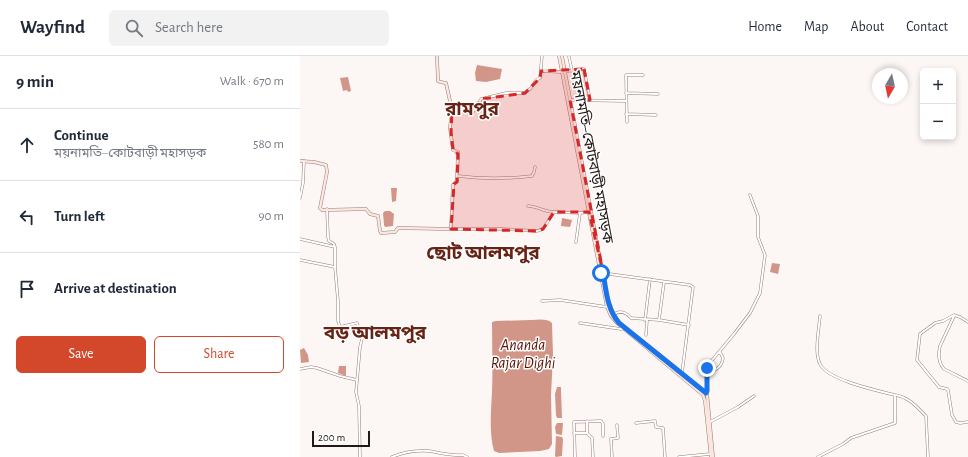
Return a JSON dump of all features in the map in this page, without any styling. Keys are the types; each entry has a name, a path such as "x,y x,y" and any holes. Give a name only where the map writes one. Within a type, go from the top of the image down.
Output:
{"main road":[{"path":"302,160 326,165 327,172 320,208 322,210 366,209 370,214 378,216 381,233 395,232 398,228 451,229 453,185 457,182 458,176 458,152 453,150 453,138 451,133 452,110 447,84 438,80 437,56"},
{"name":"ময়নামতি–কোটবাড়ী মহাসড়ক","path":"560,56 570,100 607,307 612,316 624,328 705,394"},
{"name":"ময়নামতি–কোটবাড়ী মহাসড়ক","path":"564,72 589,212 609,305 613,315 624,328"},
{"path":"705,394 708,397 711,456"},
{"path":"705,394 711,456"}],"street":[{"path":"452,110 471,113 477,108 481,99 506,93 525,93 531,88 536,80 540,79 542,56"},
{"path":"569,57 572,70"},
{"path":"541,71 564,72 583,69 590,100"},
{"path":"627,122 626,75 643,75"},
{"path":"626,93 658,94"},
{"path":"570,100 626,101"},
{"path":"626,114 656,115"},
{"path":"300,198 303,183 302,160"},
{"path":"458,176 486,178 515,178 532,176 534,167"},
{"path":"705,394 708,365 750,313 760,293 765,255 758,237 758,216 750,195"},
{"path":"528,206 554,212 589,212"},
{"path":"327,209 328,237 329,241 334,244 335,247 338,321 340,327 357,323 362,337 356,392 362,457"},
{"path":"451,229 503,229 537,231 543,229 554,212"},
{"path":"576,242 580,213"},
{"path":"300,239 335,247"},
{"path":"300,260 335,267"},
{"path":"602,273 651,279 690,285 693,287 689,325 681,374"},
{"path":"645,320 651,279"},
{"path":"659,320 664,282"},
{"path":"542,300 560,300 607,307"},
{"path":"613,315 621,312 627,314 630,318 659,320 689,325"},
{"path":"820,316 818,349 820,366 848,382 903,396 917,406 926,416 928,457"},
{"path":"954,316 940,346 939,358 941,366 944,369 968,381"},
{"path":"968,322 960,317 954,316 935,323 920,334 918,360 939,387 948,390 952,415 955,421 960,423 968,422"},
{"path":"646,335 648,319"},
{"path":"580,323 621,329 624,328"},
{"path":"707,373 716,370 721,365 723,358 720,351"},
{"path":"300,370 311,367 317,368 357,380"},
{"path":"818,457 825,456 851,438 895,423 896,395"},
{"path":"710,422 738,407 754,396"},
{"path":"587,421 587,433"},
{"path":"575,457 574,422 601,421 603,424 603,436"},
{"path":"636,423 655,422 656,427 663,428 666,457"},
{"path":"612,457 611,439 618,438 617,425"},
{"path":"574,433 587,433 592,438 593,457"},
{"path":"392,457 404,452 414,451 428,451 454,456 464,455 466,457"},
{"path":"679,457 711,456"}],"highlighted area":[{"path":"584,69 590,100 570,100 603,272 589,212 554,212 543,229 537,231 451,229 454,184 457,182 458,154 453,150 451,133 452,110 472,113 481,99 525,93 540,78 541,71"}],"water":[{"path":"477,65 502,69 500,79 486,82 476,81 475,73"},
{"path":"348,77 351,91 348,92 347,90 343,91 340,78"},
{"path":"391,188 397,188 396,201 392,202"},
{"path":"385,211 390,211 394,214 393,226 385,227 383,213"},
{"path":"562,218 572,220 570,227 561,226"},
{"path":"772,263 780,264 778,274 770,272"},
{"name":"Ananda Rajar Dighi","path":"545,320 552,323 552,444 549,449 540,451 499,453 494,451 491,430 492,322"},
{"path":"304,348 308,355 309,362 301,363 300,350"},
{"path":"339,366 346,366 346,376 338,373"},
{"path":"557,387 561,387 562,418 557,418 556,415 555,394"},
{"path":"557,423 563,423 562,435 556,434 555,427"},
{"path":"556,436 562,437 563,439 562,456 556,457 555,456"}],"district":[{"name":"রামপুর","path":"472,108"},
{"name":"ছোট আলমপুর","path":"483,252"},
{"name":"বড় আলমপুর","path":"375,332"}],"route":[{"path":"601,273 603,272 609,305 614,317 619,323 706,393 707,368"}]}
